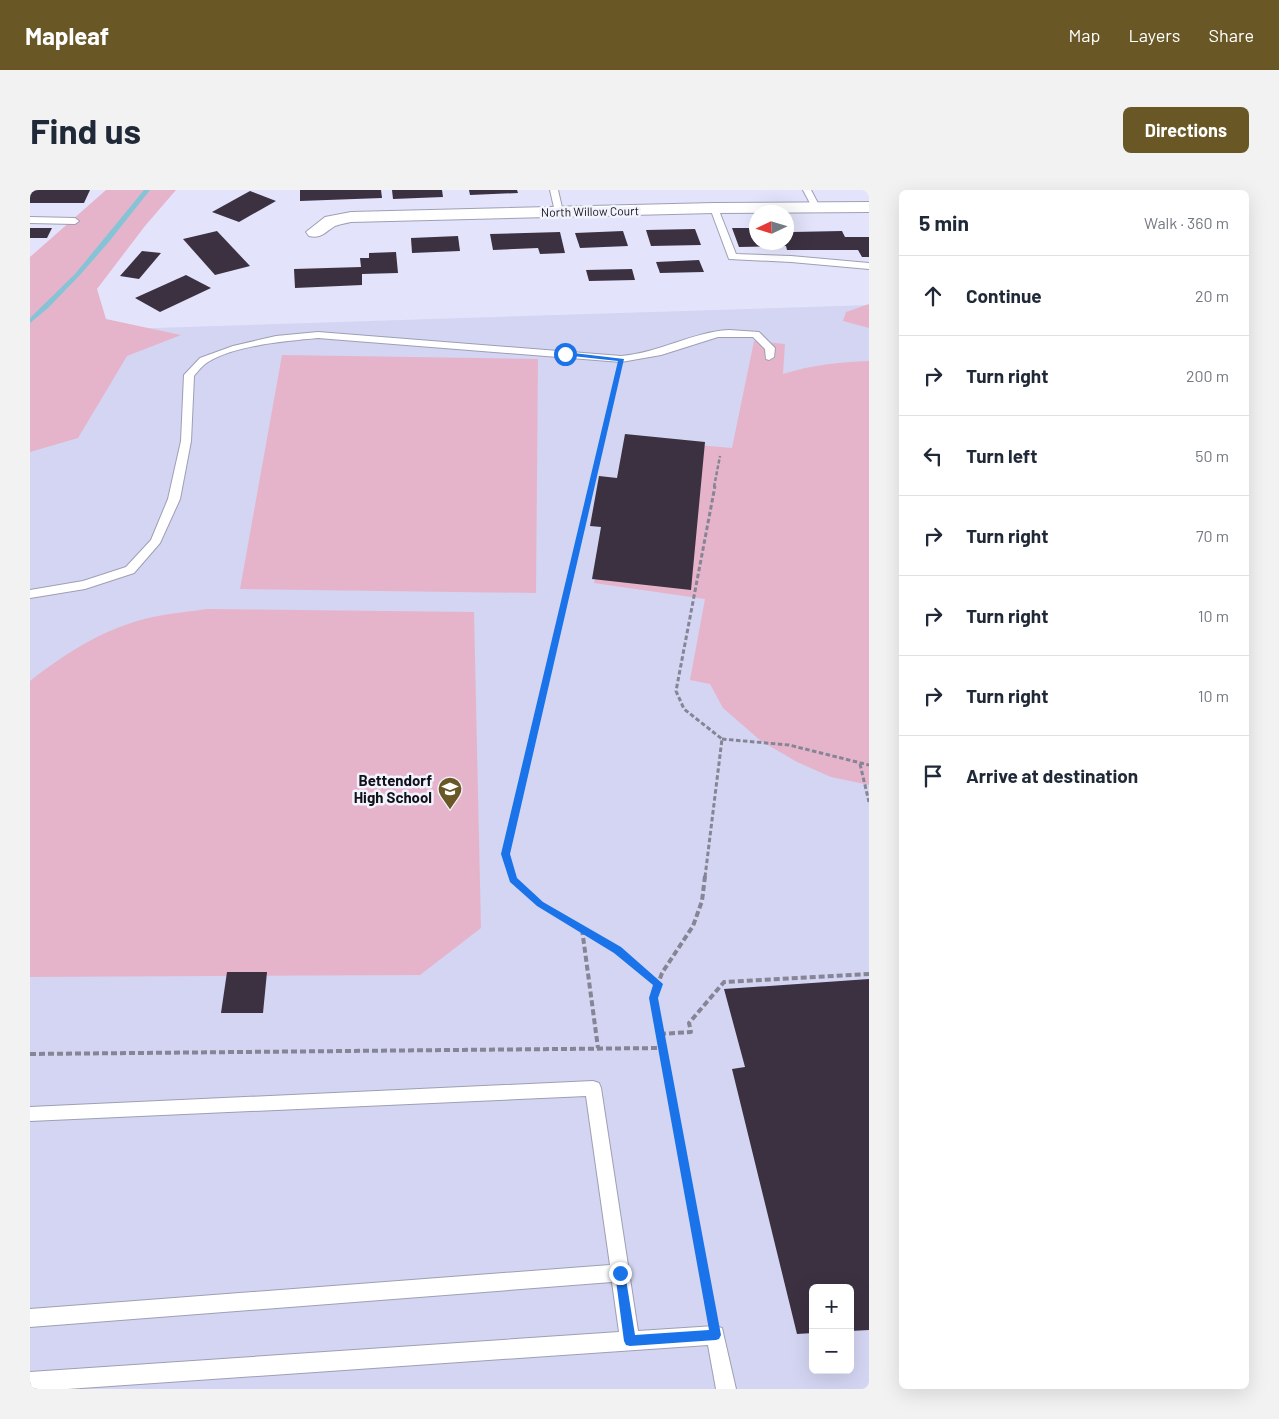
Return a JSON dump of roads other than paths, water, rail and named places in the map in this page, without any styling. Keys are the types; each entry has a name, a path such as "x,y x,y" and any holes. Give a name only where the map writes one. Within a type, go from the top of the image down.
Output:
{"street":[{"name":"North Willow Court","path":"315,232 331,221 351,217 714,208 869,207"}],"lane":[{"path":"554,190 559,212"},
{"path":"807,190 816,207"},
{"path":"714,208 732,257 791,259 869,266"},
{"path":"30,220 76,221"},
{"path":"30,594 85,585 130,570 156,541 174,499 186,441 189,375 204,360 236,348 276,339 318,335 621,359 643,358 712,335 727,333 756,334 770,348 769,357"},
{"path":"30,1114 593,1088 630,1341"},
{"path":"30,1318 620,1273"},
{"path":"30,1382 716,1335 726,1389"}],"waterway":[{"path":"30,321 77,275 147,190"}],"place":[{"name":"Bettendorf High School","path":"450,810"}]}
